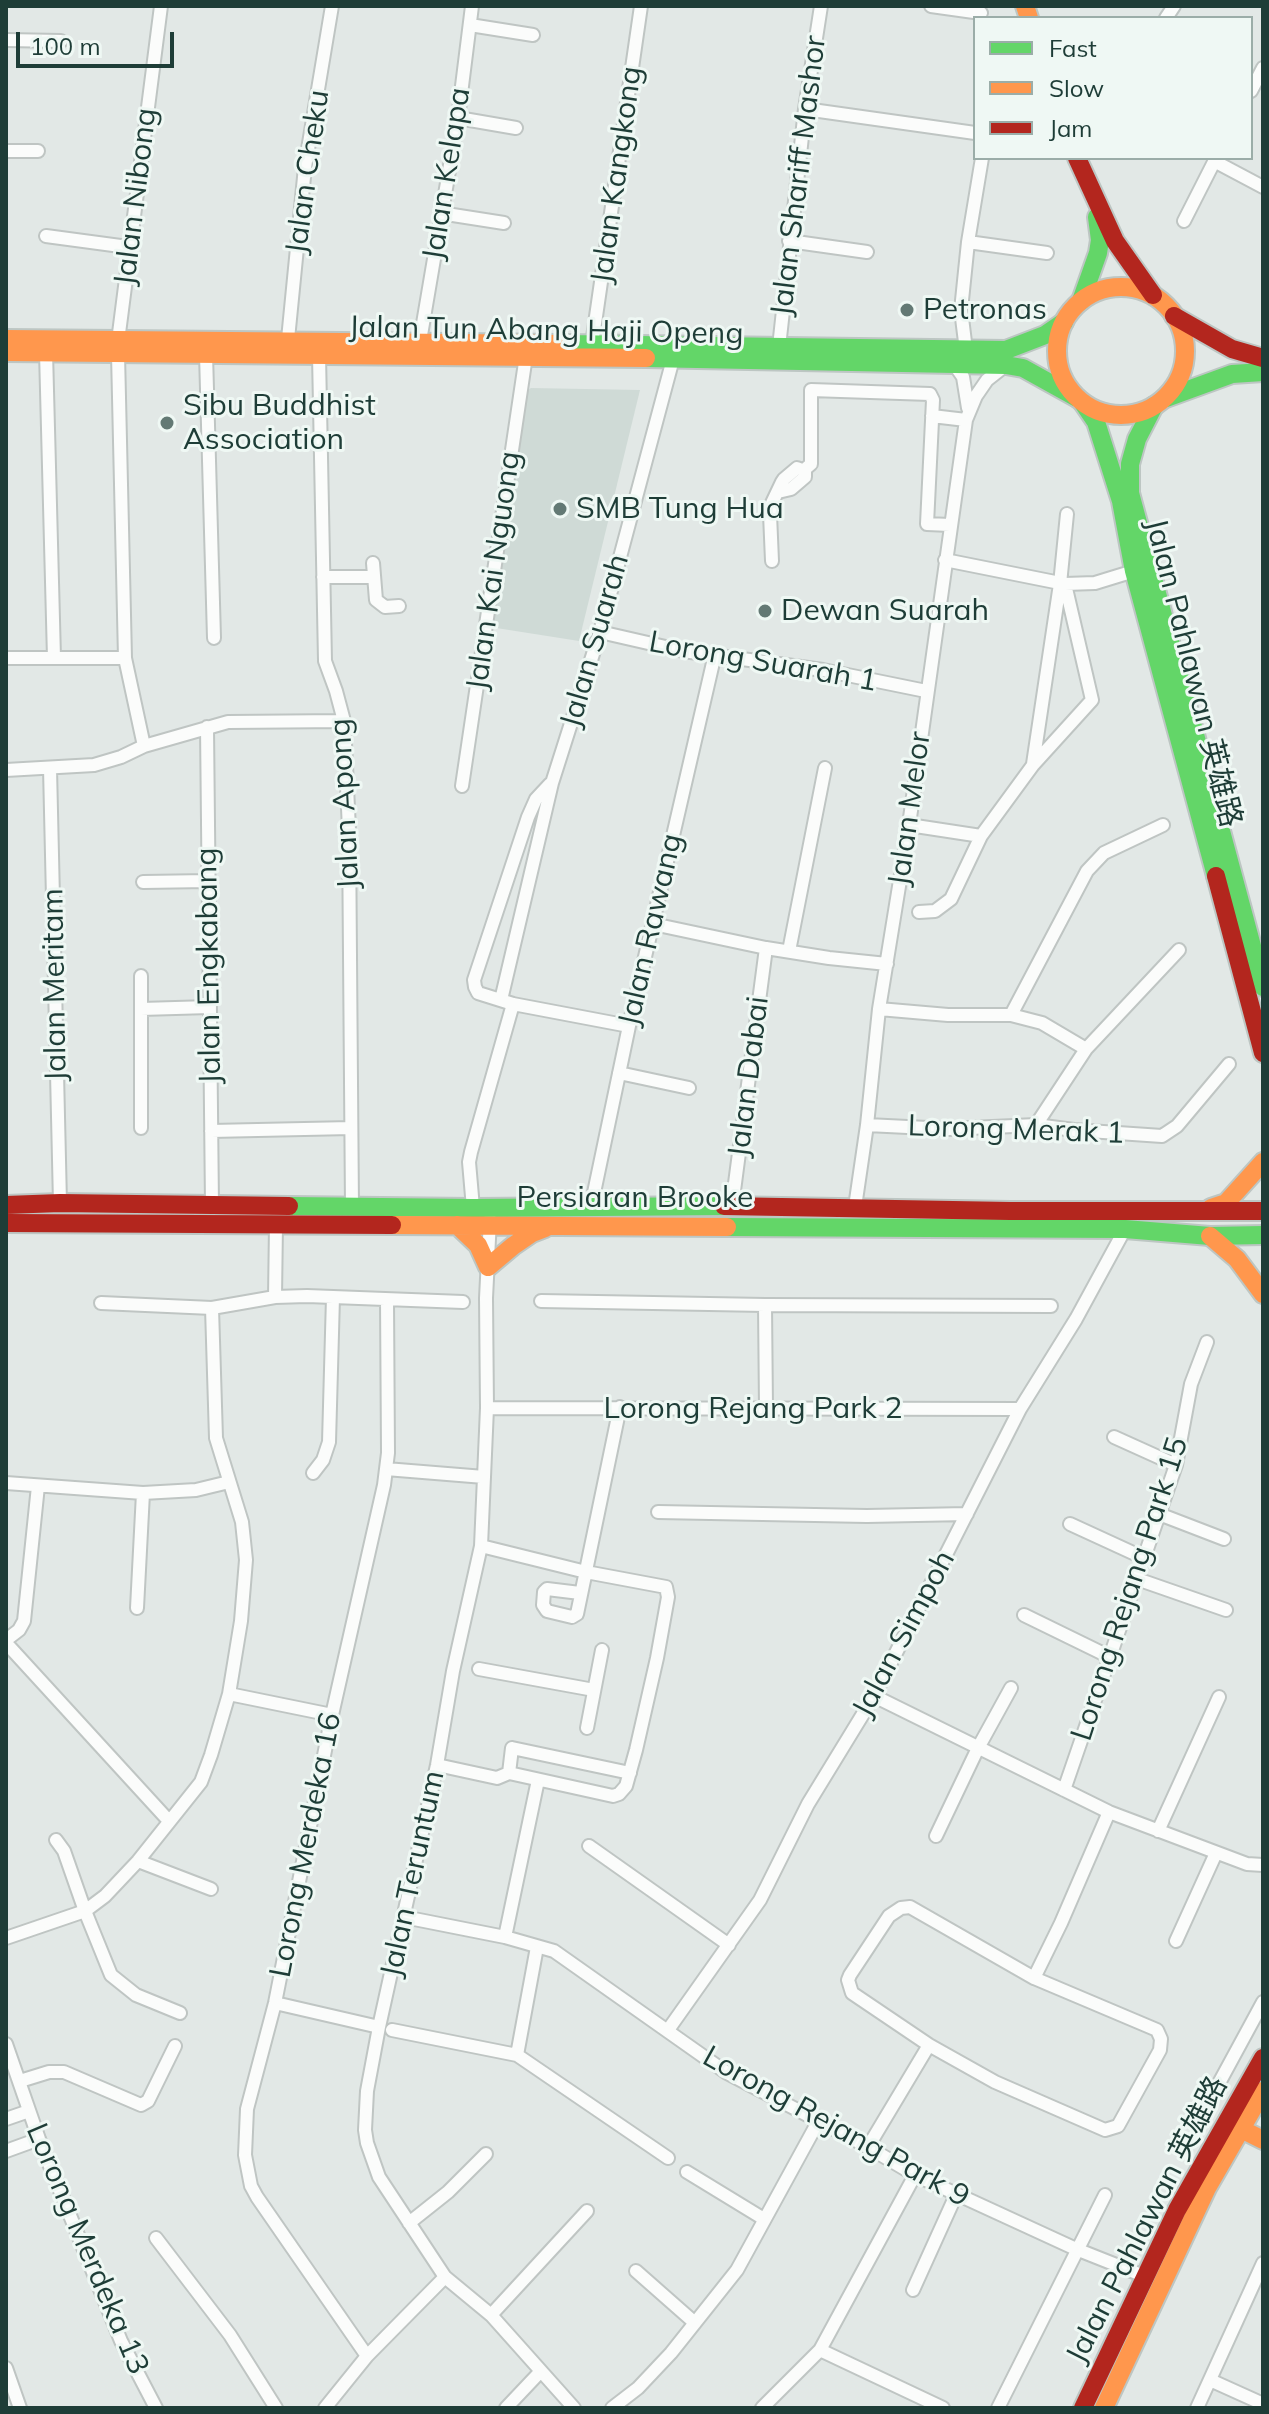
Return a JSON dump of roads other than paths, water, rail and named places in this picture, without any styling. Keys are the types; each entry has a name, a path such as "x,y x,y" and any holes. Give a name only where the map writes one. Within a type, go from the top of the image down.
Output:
{"main road":[{"path":"1078,160 1115,241 1155,297 1174,316 1232,349 1263,358"},
{"path":"1094,199 1100,240 1091,277 1081,301 1064,322 1058,342 1058,362 1065,382 1080,400 1100,412 1118,415 1137,413 1232,374 1263,372"},
{"path":"1081,301 1098,291 1117,287 1137,289 1155,297"},
{"path":"1160,402 1176,384 1183,367 1185,349 1182,332 1174,316"},
{"name":"Jalan Tun Abang Haji Openg","path":"6,339 206,354 673,359 960,357 1006,350 1045,335 1064,322"},
{"name":"Jalan Tun Abang Haji Openg","path":"6,352 288,339 779,347 960,357 1006,365 1023,368 1080,400"},
{"name":"Jalan Pahlawan 英雄路","path":"1080,400 1096,422 1121,501 1134,571 1263,1053"},
{"name":"Jalan Pahlawan 英雄路","path":"1160,402 1137,439 1130,464 1130,493 1263,987"},
{"path":"1199,1212 1226,1203 1250,1180 1263,1162"},
{"name":"Persiaran Brooke","path":"6,1205 352,1207 484,1214 591,1207 732,1206 1263,1211"},
{"name":"Persiaran Brooke","path":"6,1223 457,1225 484,1214 549,1227 1125,1229 1210,1236 1263,1235"},
{"path":"457,1225 478,1245 488,1267 532,1233 549,1227"},
{"path":"1210,1236 1237,1259 1263,1294"},
{"name":"Jalan Pahlawan 英雄路","path":"1083,2408 1144,2276 1221,2129 1263,2058"},
{"name":"Jalan Pahlawan 英雄路","path":"1104,2408 1207,2188 1263,2091"},
{"path":"1241,2129 1263,2140"}],"street":[{"name":"Jalan Nibong","path":"144,746 125,658 118,348 128,247 161,6"},
{"name":"Jalan Cheku","path":"288,339 305,167 332,6"},
{"name":"Jalan Kelapa","path":"420,341 458,118 472,6"},
{"name":"Jalan Kangkong","path":"592,344 641,6"},
{"name":"Jalan Shariff Mashor","path":"779,347 805,109 821,6"},
{"path":"931,6 981,13"},
{"path":"470,25 533,35"},
{"path":"6,40 61,41"},
{"path":"1253,87 1263,68"},
{"path":"805,109 973,133"},
{"path":"458,118 516,128"},
{"path":"6,151 38,151"},
{"name":"Jalan Melor","path":"855,1207 879,1009 909,825 967,416 960,357 961,310 982,160"},
{"path":"1184,221 1215,160 1263,187"},
{"path":"440,213 504,223"},
{"path":"46,236 128,247"},
{"path":"789,241 867,252"},
{"path":"968,242 1047,253"},
{"path":"46,352 54,658"},
{"path":"206,354 214,638"},
{"name":"Jalan Apong","path":"319,355 325,661 344,721 349,830 352,1207"},
{"name":"Jalan Kai Nguong","path":"462,786 526,356"},
{"name":"Jalan Suarah","path":"507,1002 552,783 600,632 673,359"},
{"name":"Jalan Melor","path":"967,416 987,380 1006,365"},
{"path":"772,561 770,514 778,492 784,479 797,468 807,467 811,390 923,392 932,397 927,524 950,525"},
{"path":"932,416 967,416"},
{"path":"1033,765 1062,584 1067,514"},
{"path":"945,560 1062,584 1095,583 1134,571"},
{"path":"323,577 373,570 376,600 381,605 399,606"},
{"path":"919,912 935,911 951,899 981,836 1033,765 1092,700 1062,584"},
{"name":"Lorong Suarah 1","path":"600,632 683,651 823,670 926,691"},
{"name":"Jalan Rawang","path":"591,1207 629,1026 715,654"},
{"path":"6,658 125,658"},
{"path":"6,770 94,765 144,746 228,722 344,721"},
{"name":"Jalan Engkabang","path":"207,727 212,1206"},
{"name":"Jalan Meritam","path":"50,768 60,1203"},
{"path":"789,951 825,768"},
{"name":"Jalan Suarah","path":"552,783 536,799 528,817 474,980 478,993 507,1002 629,1026"},
{"path":"909,825 981,836"},
{"path":"1011,1015 1087,871 1104,853 1163,825"},
{"path":"143,882 208,881"},
{"path":"653,924 766,948 887,964"},
{"name":"Jalan Dabai","path":"732,1206 766,948"},
{"path":"1036,1125 1086,1049 1179,950"},
{"path":"141,976 141,1128"},
{"name":"Jalan Teruntum","path":"507,1002 469,1162 484,1214 488,1267 487,1408 481,1546 379,2027 366,2102 367,2143 379,2177 445,2277 491,2315 574,2408"},
{"path":"141,1009 210,1007"},
{"path":"879,1009 948,1015 1011,1015 1042,1023 1086,1049"},
{"name":"Lorong Merak 1","path":"867,1125 948,1129 1036,1125 1162,1136 1177,1126 1229,1064"},
{"path":"619,1073 689,1088"},
{"path":"211,1131 351,1128"},
{"path":"275,1297 276,1225"},
{"name":"Jalan Simpoh","path":"668,2030 760,1900 808,1804 874,1696 1020,1409 1076,1319 1125,1229"},
{"path":"101,1303 212,1308 275,1297 463,1302"},
{"path":"313,1473 323,1460 329,1442 333,1297"},
{"name":"Lorong Merdeka 16","path":"367,2356 257,2197 248,2176 245,2155 247,2109 275,2003 332,1715 384,1485 388,1453 387,1300"},
{"path":"541,1301 1051,1306"},
{"path":"765,1305 766,1408"},
{"path":"6,1938 85,1911 105,1896 138,1861 201,1782 229,1694 241,1621 246,1560 242,1522 216,1438 212,1308"},
{"name":"Lorong Rejang Park 15","path":"1064,1790 1176,1465 1189,1394 1207,1342"},
{"path":"580,1593 620,1407"},
{"name":"Lorong Rejang Park 2","path":"487,1408 1020,1409"},
{"path":"1114,1437 1176,1465"},
{"path":"386,1469 484,1477"},
{"path":"6,1483 143,1493 196,1490 229,1482"},
{"path":"38,1486 24,1621 6,1642 169,1821"},
{"path":"137,1608 143,1493"},
{"path":"658,1512 867,1516 967,1514"},
{"path":"1159,1514 1224,1539"},
{"path":"1070,1524 1144,1558"},
{"path":"437,1765 497,1778 509,1773 613,1796 622,1792 630,1773 657,1658 668,1593 663,1586 586,1572 481,1546"},
{"path":"1137,1579 1226,1610"},
{"path":"1024,1615 1110,1657"},
{"path":"587,1728 602,1650"},
{"path":"479,1669 594,1690"},
{"path":"936,1836 1011,1688"},
{"path":"229,1694 332,1715"},
{"path":"874,1696 1109,1812 1247,1864 1263,1865"},
{"path":"1158,1831 1219,1697"},
{"path":"509,1773 512,1748 630,1773"},
{"path":"505,1937 538,1780"},
{"path":"1034,1978 1109,1812"},
{"path":"56,1840 64,1851 111,1975 136,1995 180,2013"},
{"path":"589,1846 729,1945"},
{"path":"1176,1941 1216,1853"},
{"path":"138,1861 211,1889"},
{"path":"901,1908 919,1910 1008,1965 1157,2030 1161,2039 1160,2050 1118,2126 1105,2130 995,2082 929,2045 852,1993 849,1987 850,1975 889,1916 901,1908"},
{"name":"Lorong Rejang Park 9","path":"404,1917 505,1937 554,1951 727,2073 956,2195 1144,2276"},
{"path":"517,2055 537,1947"},
{"path":"1218,2085 1263,2002"},
{"path":"275,2003 379,2027"},
{"path":"392,2030 517,2055 668,2158"},
{"name":"Lorong Merdeka 13","path":"6,2044 39,2139 121,2341 156,2408"},
{"path":"868,2147 929,2045"},
{"path":"20,2081 49,2072 64,2072 141,2105 148,2101 175,2046"},
{"path":"6,2119 29,2111"},
{"path":"612,2408 638,2388 671,2353 737,2270 818,2122"},
{"path":"6,2151 39,2139"},
{"path":"409,2223 448,2192 486,2154"},
{"path":"687,2172 764,2219"},
{"path":"762,2408 820,2350 915,2175"},
{"path":"913,2290 956,2195"},
{"path":"998,2408 1105,2195"},
{"path":"491,2315 587,2211"},
{"path":"156,2238 230,2335 276,2408"},
{"path":"1197,2408 1263,2265"},
{"path":"636,2271 695,2323"},
{"path":"325,2408 367,2356 445,2277"},
{"path":"820,2350 943,2408"},
{"path":"6,2368 20,2408"},
{"path":"506,2408 541,2371"},
{"path":"1210,2380 1261,2403"}],"place":[{"name":"Petronas","path":"907,310"},
{"name":"Sibu Buddhist Association","path":"167,423"},
{"name":"SMB Tung Hua","path":"560,509"},
{"name":"Dewan Suarah","path":"765,611"}]}
